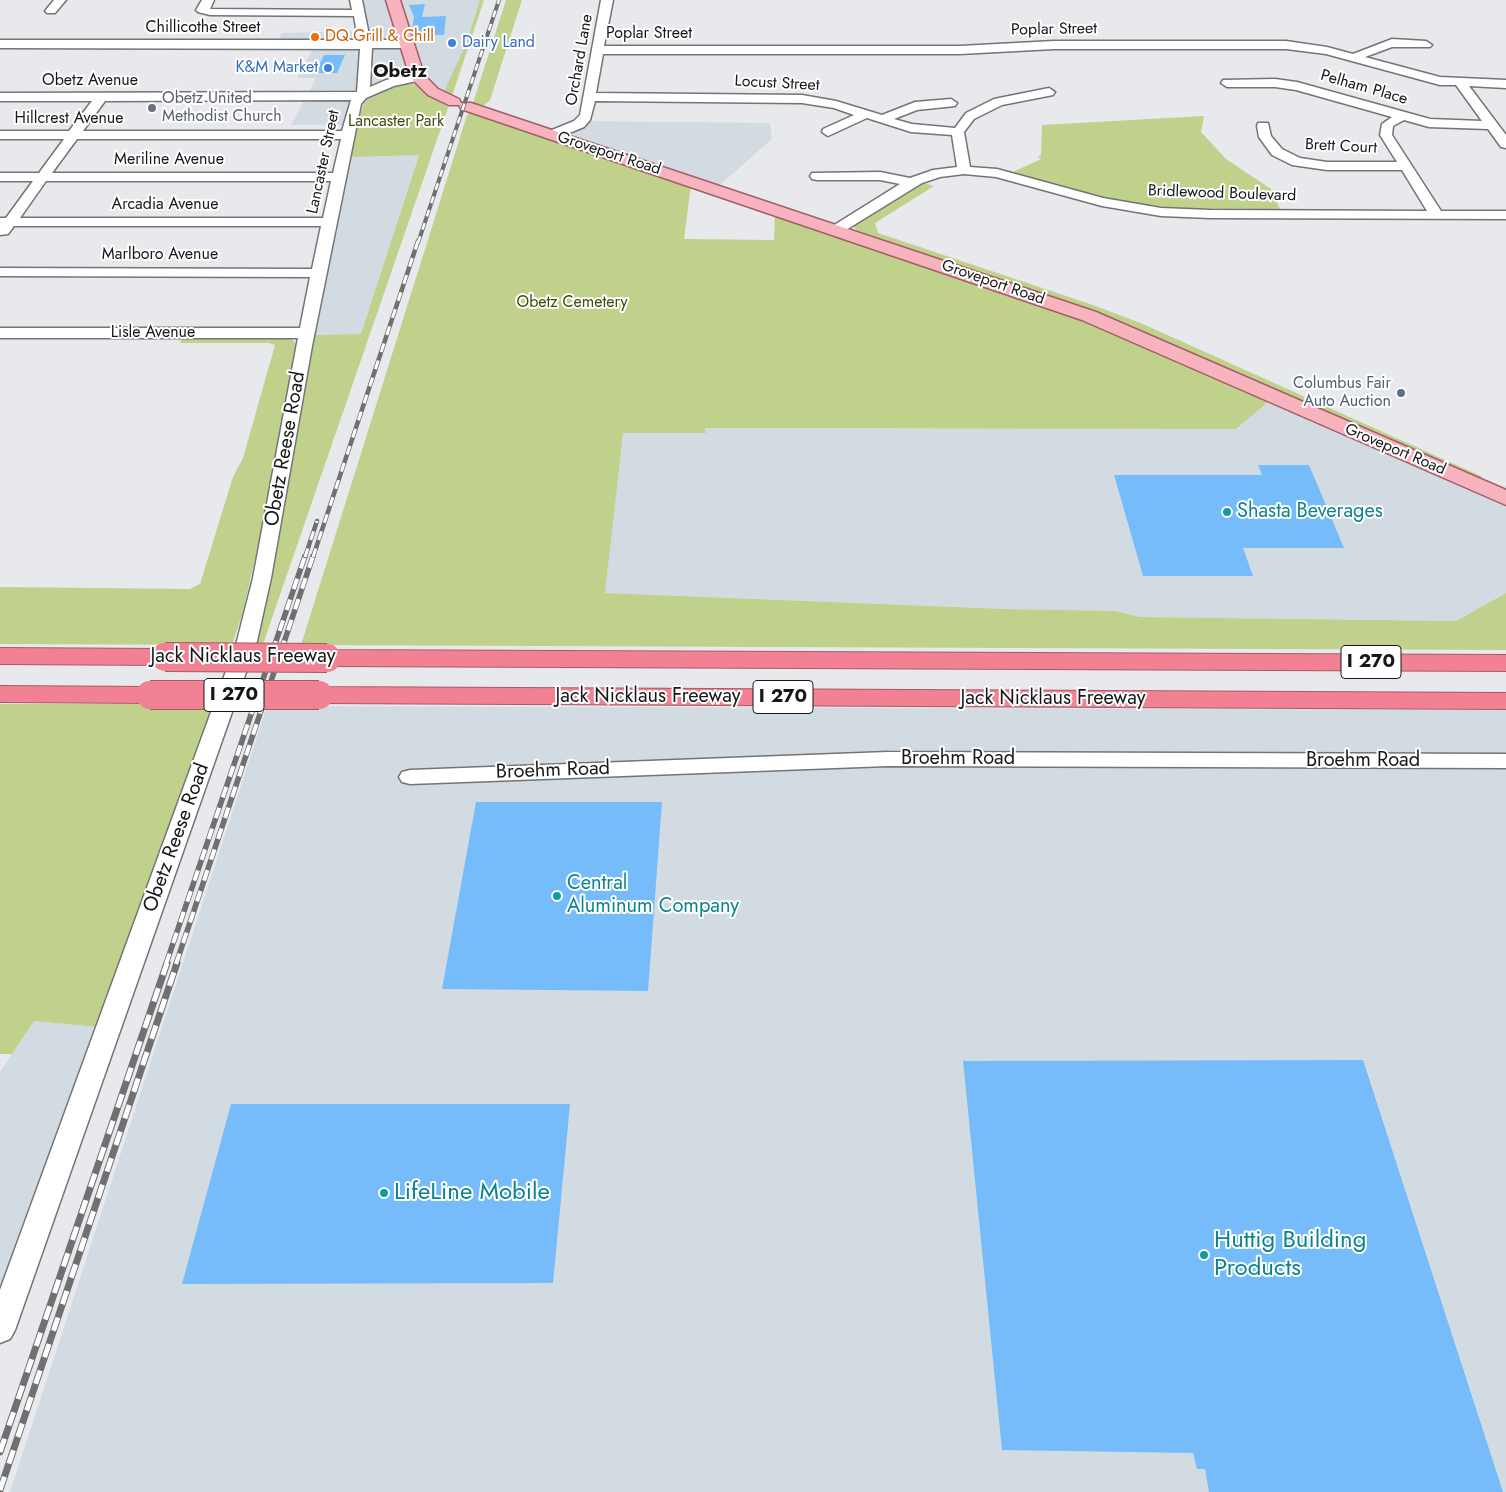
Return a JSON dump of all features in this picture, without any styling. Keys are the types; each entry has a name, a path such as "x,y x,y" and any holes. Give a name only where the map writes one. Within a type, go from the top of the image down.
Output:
{"highway":[{"name":"Jack Nicklaus Freeway","path":"0,656 1506,663"},
{"name":"Jack Nicklaus Freeway","path":"0,694 1506,701"}],"main road":[{"path":"393,0 417,77"},
{"name":"Groveport Road","path":"417,77 433,92 460,104 836,230 1124,330 1506,498"}],"street":[{"path":"51,11 60,0"},
{"path":"208,0 202,10 210,12 358,13"},
{"name":"Lancaster Street","path":"307,333 355,103 362,95 365,44 356,0"},
{"name":"Orchard Lane","path":"552,135 584,120 607,0"},
{"path":"1354,58 1392,43 1426,45"},
{"name":"Chillicothe Street","path":"0,44 406,44"},
{"name":"Poplar Street","path":"598,50 960,50 1054,45 1286,45 1307,47 1354,58 1420,77 1460,84 1506,84"},
{"name":"Obetz Avenue","path":"0,97 343,97 362,95 390,83 417,77"},
{"name":"Pelham Place","path":"1228,83 1297,86 1437,124 1492,125"},
{"path":"1460,84 1506,144"},
{"path":"964,170 958,132 970,116 985,107 1008,99 1049,92"},
{"path":"0,235 5,222 43,177 101,97"},
{"name":"Locust Street","path":"589,97 783,98 819,102 911,128 958,132"},
{"path":"883,119 915,106 950,103"},
{"path":"828,132 866,114"},
{"path":"1402,116 1388,124 1385,131 1437,214"},
{"name":"Brett Court","path":"1263,126 1265,137 1277,152 1297,162 1327,166 1406,166"},
{"name":"Hillcrest Avenue","path":"0,135 348,135"},
{"name":"Bridlewood Boulevard","path":"836,230 912,183 938,172 964,170 997,173 1102,202 1161,212 1210,214 1506,215"},
{"path":"817,176 880,176 912,183"},
{"name":"Meriline Avenue","path":"0,177 339,177"},
{"name":"Arcadia Avenue","path":"5,222 329,222"},
{"name":"Marlboro Avenue","path":"0,272 320,273"},
{"name":"Lisle Avenue","path":"0,333 307,333"},
{"name":"Obetz Reese Road","path":"0,1330 247,641 262,578 307,333"},
{"name":"Broehm Road","path":"410,777 888,759 1506,761"}],"shaded area":[{"path":"360,0 480,0 466,44 419,154 361,334 312,335 354,125 291,125 316,78 297,78 314,47 274,47 282,33 368,31"},
{"path":"580,121 770,123 772,139 712,192 544,135"},
{"path":"1268,402 1506,503 1506,593 1456,621 1140,617 1116,611 1005,609 605,593 622,433 706,433 705,428 1236,429"},
{"path":"267,706 1506,710 1506,1492 10,1492"},
{"path":"34,1021 98,1027 0,1296 0,1072"}],"green space":[{"path":"480,0 484,0 452,96 443,94 466,44"},
{"path":"506,0 522,0 490,100 483,106 473,103"},
{"name":"Lancaster Park","path":"409,83 418,86 430,96 449,105 263,644 256,644 265,609 312,335 361,334 419,155 348,157 364,104 367,100 399,85"},
{"name":"Obetz Cemetery","path":"472,111 691,185 684,239 774,240 775,213 1081,317 1160,349 1268,402 1236,429 705,428 706,433 623,433 605,593 1005,609 1116,611 1140,617 1456,621 1506,593 1506,650 301,645 467,115"},
{"path":"1204,116 1201,132 1226,159 1271,189 1281,211 1193,211 1153,208 1085,196 1011,173 1041,159 1038,157 1041,155 1042,125"},
{"path":"923,183 934,186 875,223 878,233 1093,305 1143,324 1483,477 1468,476 1063,302 856,230 853,225"},
{"path":"184,335 283,336 292,339 297,345 262,529 242,615 232,645 0,644 0,587 190,589 200,584 233,477 243,458 275,345 269,343 180,343"},
{"path":"0,704 215,704 98,1027 34,1021 12,1054 0,1054"}],"building":[{"path":"425,4 422,17 446,16 444,35 413,35 414,17 409,5"},
{"name":"K&M Market","path":"324,55 345,55 337,73 315,73"},
{"name":"Shasta Beverages","path":"1258,465 1309,465 1344,548 1243,548 1253,576 1143,576 1114,475 1262,475"},
{"name":"Central Aluminum Company","path":"476,802 662,802 648,991 442,989"},
{"name":"Huttig Building Products","path":"1363,1060 1503,1492 1209,1492 1205,1469 1197,1469 1193,1453 1002,1450 963,1061"},
{"name":"LifeLine Mobile","path":"231,1104 570,1104 553,1283 182,1284"}],"railway":[{"path":"418,243 499,0"},
{"path":"313,557 418,241"},
{"path":"305,557 317,521"},
{"path":"166,964 305,556"},
{"path":"176,964 313,556"},
{"path":"0,1452 167,963"},
{"path":"0,1490 177,963"}],"place":[{"name":"DQ Grill & Chill","path":"315,37"},
{"name":"Dairy Land","path":"452,43"},
{"name":"K&M Market","path":"328,68"},
{"name":"Obetz United Methodist Church","path":"152,108"},
{"name":"Columbus Fair Auto Auction","path":"1401,393"},
{"name":"Shasta Beverages","path":"1227,512"},
{"name":"Central Aluminum Company","path":"557,896"},
{"name":"LifeLine Mobile","path":"384,1193"},
{"name":"Huttig Building Products","path":"1204,1255"}],"district":[{"name":"Obetz","path":"400,72"}]}
